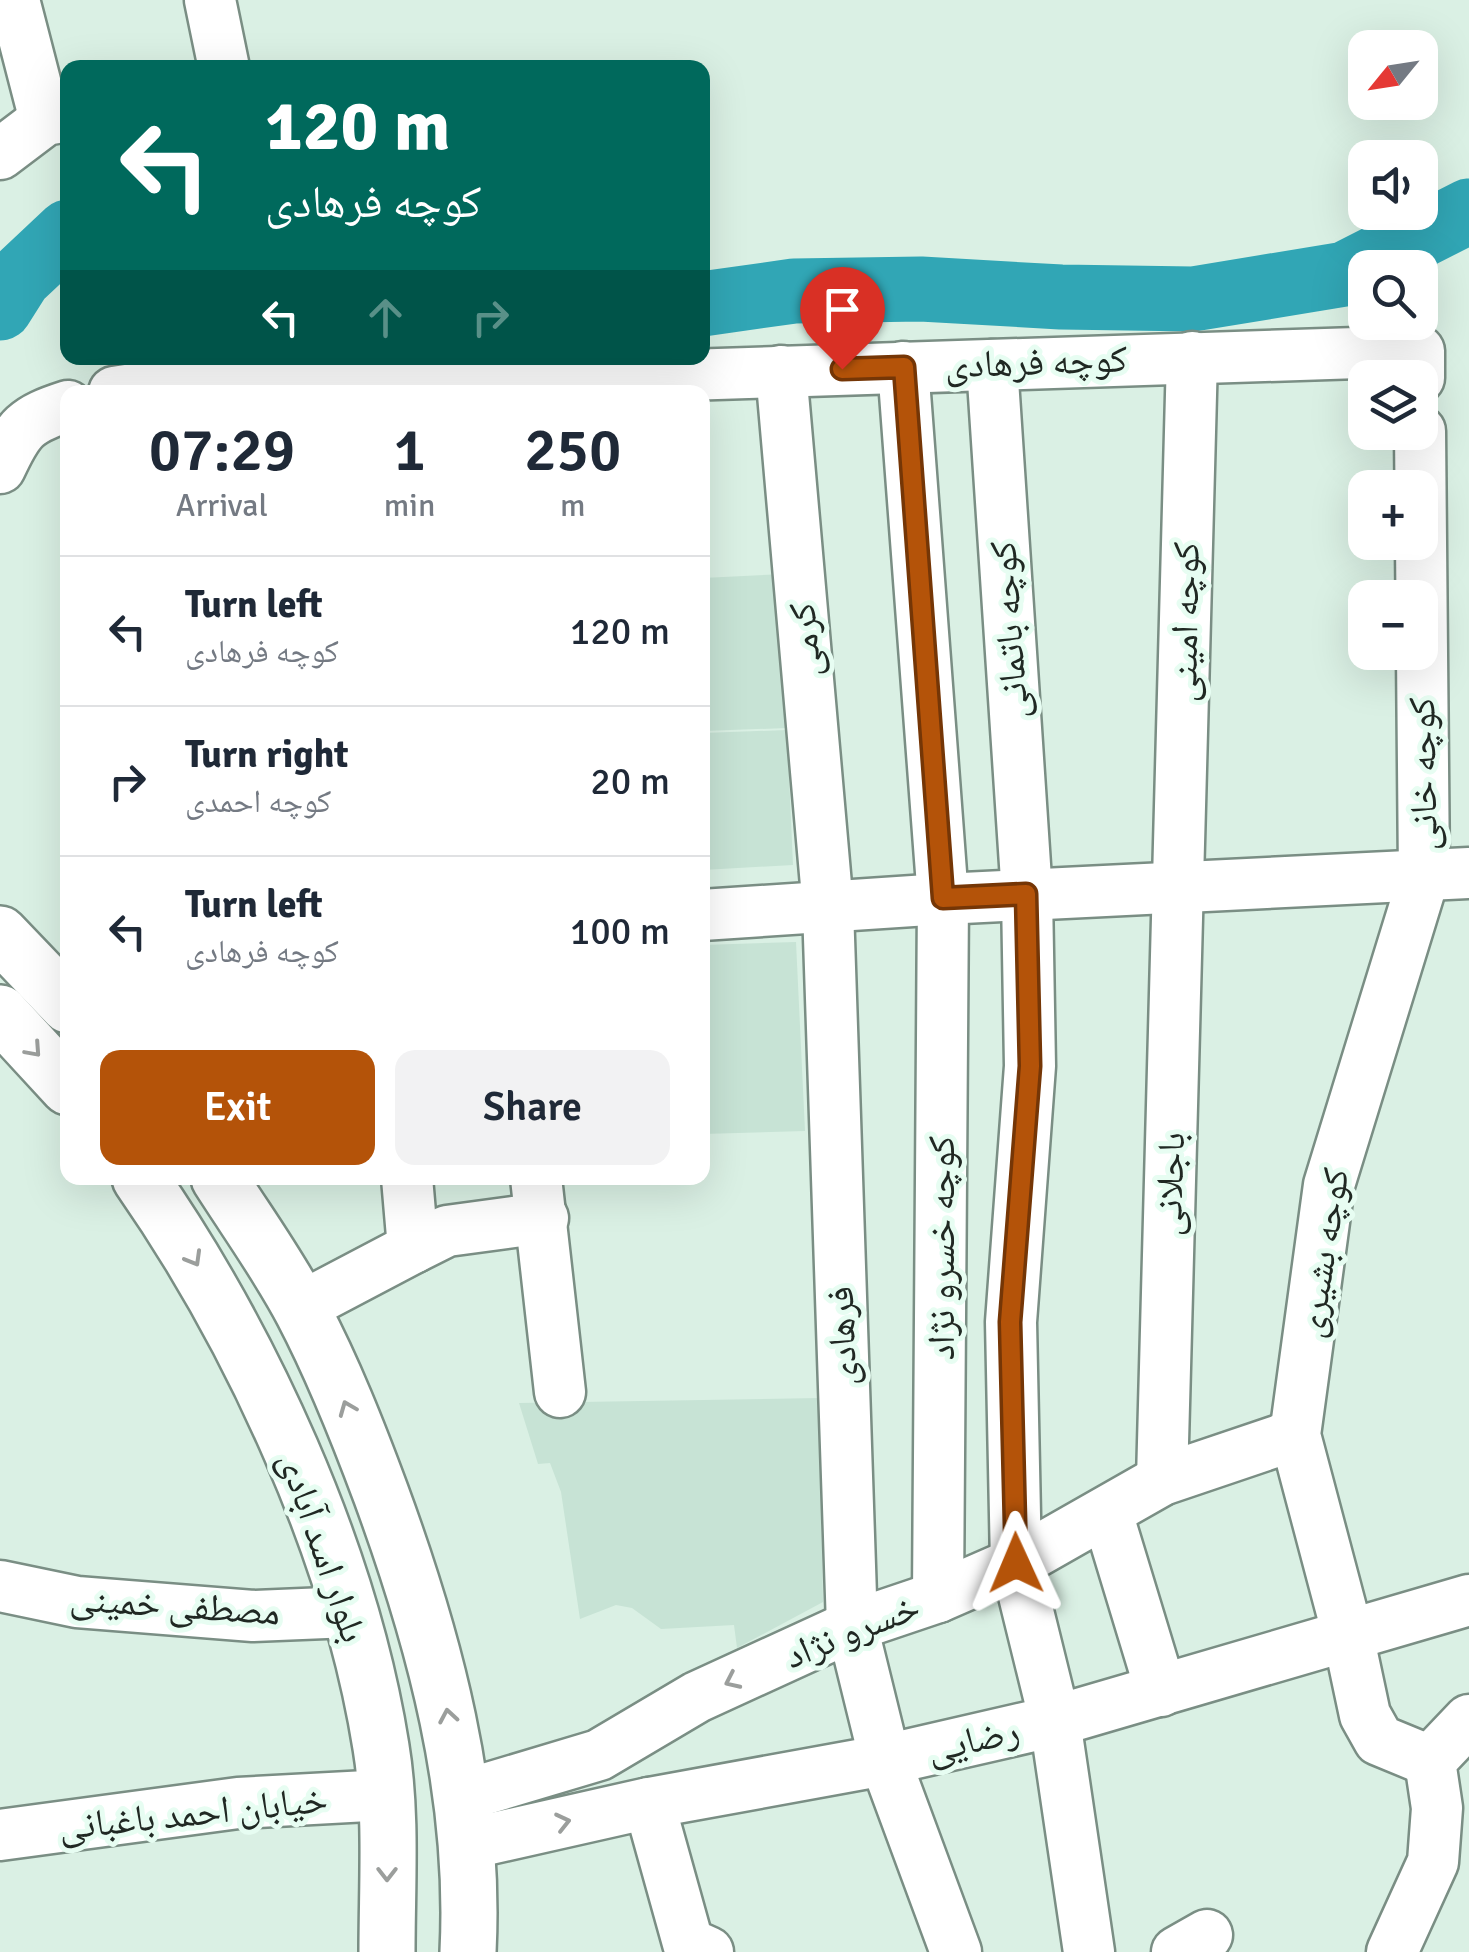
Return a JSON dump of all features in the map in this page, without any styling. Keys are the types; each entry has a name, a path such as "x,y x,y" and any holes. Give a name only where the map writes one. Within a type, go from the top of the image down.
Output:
{"main road":[{"path":"0,934 60,997"},
{"path":"0,1013 60,1078"},
{"name":"بلوار اسد آبادی","path":"145,1185 180,1235 234,1328 306,1488 350,1612 373,1704 386,1795 387,1952"},
{"name":"بلوار اسد آبادی","path":"223,1185 301,1307 341,1393 404,1555 441,1679 465,1820 468,1952"}],"street":[{"path":"0,154 56,118 14,0"},
{"path":"210,0 222,60"},
{"name":"کوچه فرهادی","path":"159,385 274,367 362,368 532,380 1192,357 1348,362"},
{"name":"کوچه امینی","path":"1179,888 1192,357"},
{"name":"کوچه باتمانی","path":"992,365 1026,894 1030,1066 1010,1322 1016,1563 1055,1720 1089,1952"},
{"name":"کوچه خسرو نژاد","path":"904,367 943,898 938,1597"},
{"name":"کرمی","path":"781,372 828,908"},
{"path":"0,468 13,440 33,418 60,409"},
{"name":"کوچه خانی","path":"1421,450 1447,875"},
{"path":"710,914 943,898 1447,875"},
{"name":"کوچه بشیری","path":"1430,1761 1379,1740 1365,1716 1348,1635 1295,1435 1329,1186 1447,875"},
{"name":"باجلانی","path":"1162,1480 1179,888"},
{"name":"فرهادی","path":"828,908 852,1626 884,1760 956,1952"},
{"path":"408,1185 414,1248"},
{"path":"301,1307 447,1231 540,1198 560,1392"},
{"name":"خسرو نژاد","path":"465,1820 600,1754 696,1698 852,1626 938,1597 1016,1563 1162,1480 1295,1435"},
{"path":"1108,1513 1161,1690"},
{"name":"مصطفی خمینی","path":"0,1586 77,1602 253,1616 350,1612"},
{"name":"رضایی","path":"465,1820 650,1803 884,1760 1055,1720 1469,1600"},
{"path":"1392,1952 1434,1862 1436,1808 1430,1761 1469,1720"},
{"name":"خیابان احمد باغبانی","path":"0,1835 238,1803 386,1795"},
{"path":"650,1803 688,1943 708,1952"}],"shaded area":[{"path":"784,574 787,728 710,731 710,578"},
{"path":"787,730 793,865 710,870 710,733"},
{"path":"796,942 805,1131 710,1134 710,945"},
{"path":"819,1398 823,1602 737,1648 734,1625 661,1629 632,1608 616,1605 580,1619 561,1492 550,1463 538,1464 519,1403"}],"waterway":[{"path":"710,303 794,291 921,289 1193,299 1345,274 1469,211"},
{"path":"0,308 19,278 60,240"}],"route":[{"path":"842,369 904,367 943,898 1026,894 1030,1066 1010,1322 1016,1563"}]}
